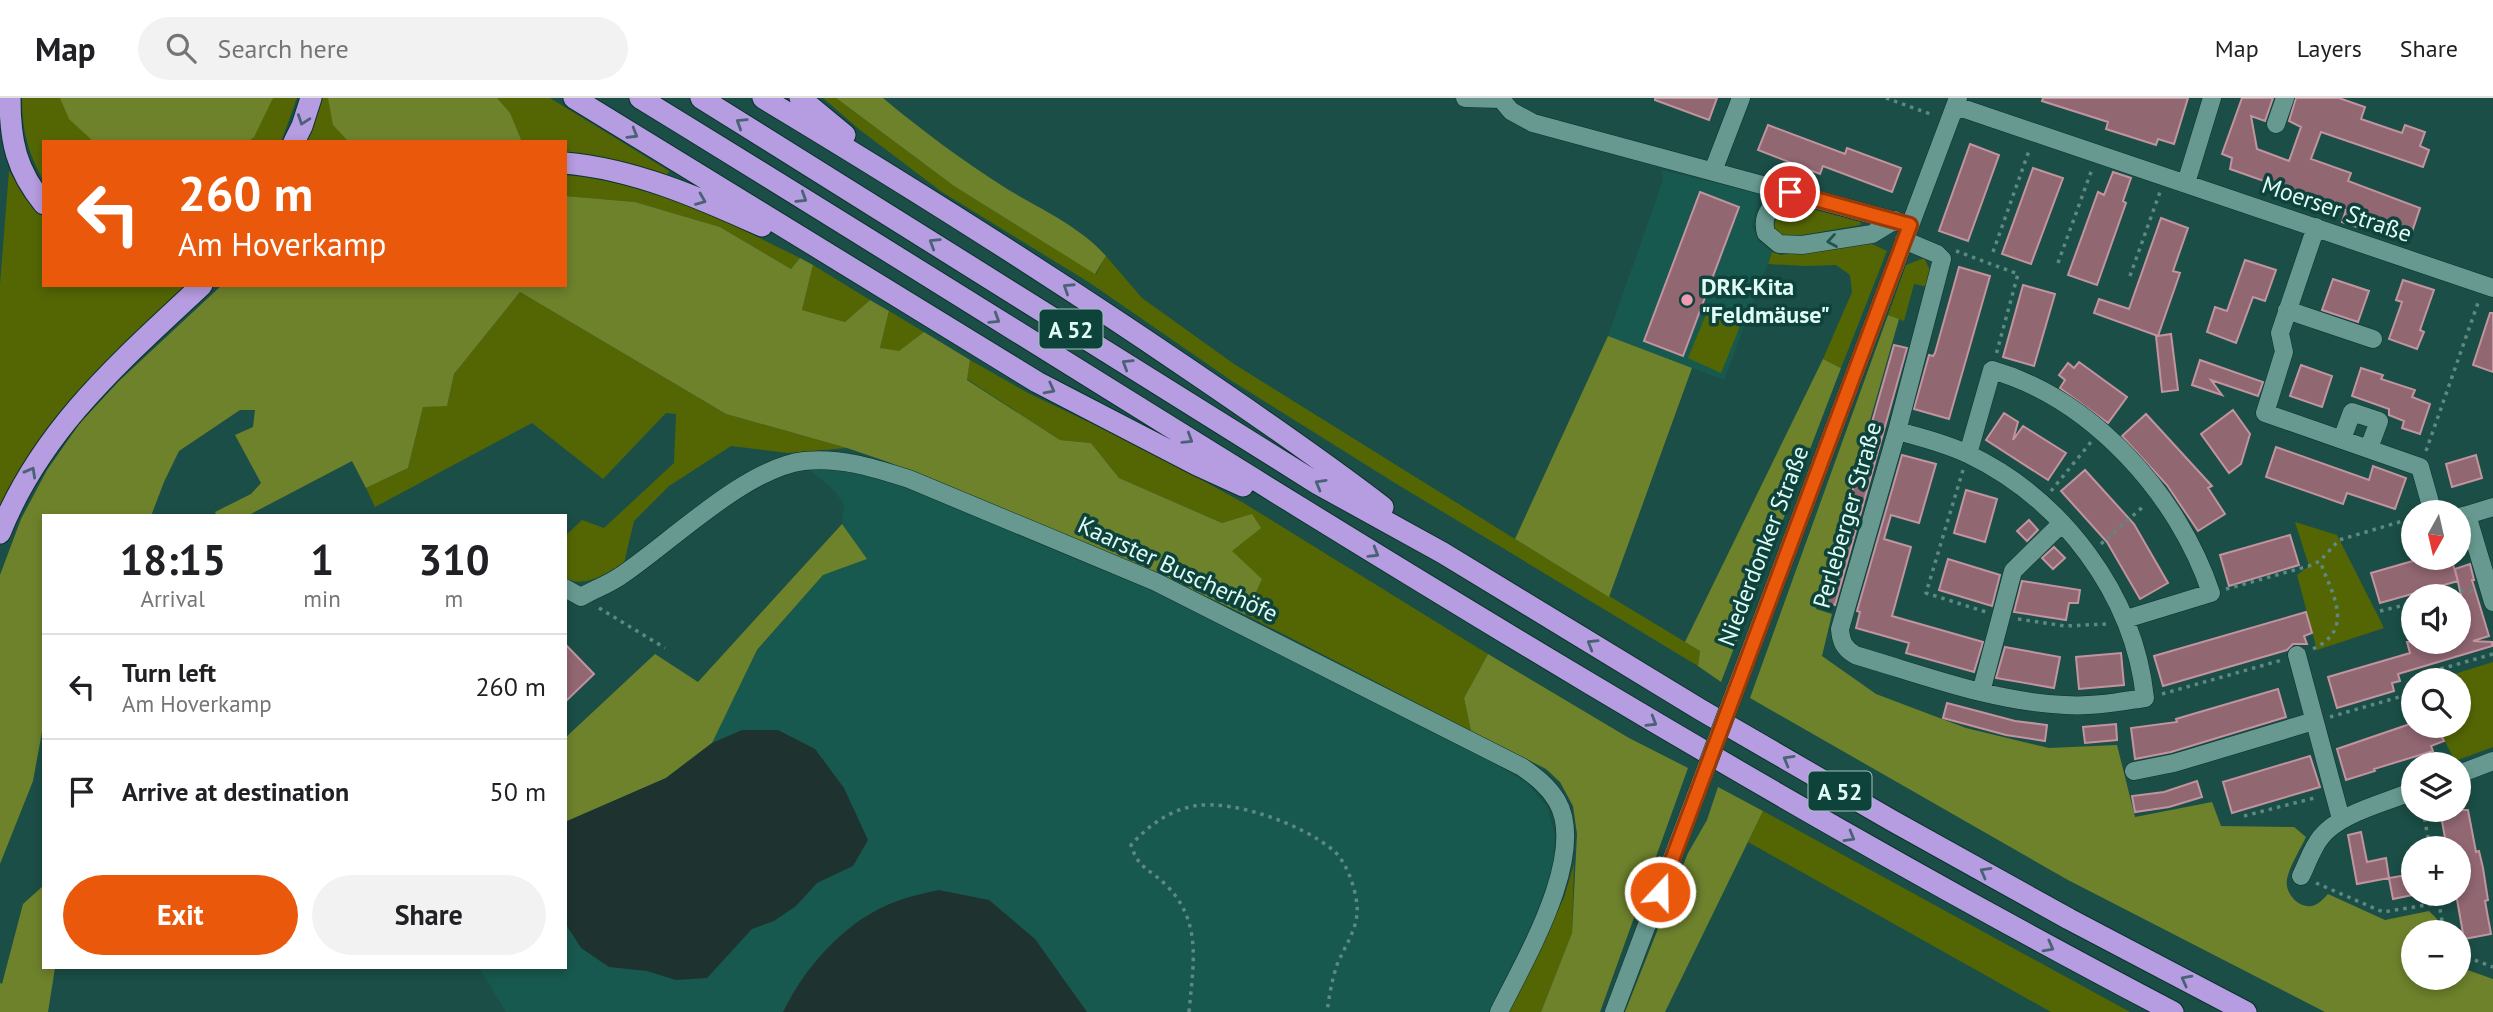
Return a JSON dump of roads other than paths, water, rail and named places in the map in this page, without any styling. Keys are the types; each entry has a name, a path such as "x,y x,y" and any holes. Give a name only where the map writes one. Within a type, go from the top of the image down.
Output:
{"highway":[{"path":"0,155 8,98"},
{"path":"8,98 11,135 17,161 28,183 42,201"},
{"path":"296,140 311,98"},
{"path":"574,98 1037,382 1197,465 1315,518"},
{"name":"A 52","path":"640,98 1315,518 1685,741 1864,845 2046,946 2173,1012"},
{"name":"A 52","path":"701,98 1318,484 1443,554 1701,710 1891,820 2069,919 2246,1012"},
{"path":"763,98 919,192 1100,309 1316,456 1443,554"},
{"path":"800,98 919,192"},
{"path":"567,163 617,171 669,188 704,201 845,265"},
{"path":"0,533 9,511 40,456 71,414 105,376 200,287"}],"street":[{"path":"1465,98 1500,98 1511,111 1533,123 1790,192 1903,229"},
{"path":"1713,171 1741,98"},
{"path":"2186,183 2212,98"},
{"path":"2276,124 2285,98"},
{"name":"Moerser Straße","path":"1955,108 2098,153 2489,286"},
{"name":"Niederdonker Straße","path":"1614,1012 1735,691 1903,229 1955,108"},
{"path":"1790,192 1770,208 1765,216 1766,233 1779,244 1802,245 1903,229"},
{"path":"2316,227 2280,332 2284,352 2265,413 2420,467 2429,500"},
{"name":"Perleberger Straße","path":"1903,229 1942,259 1897,431 1840,629 1840,640 1846,649 1856,655 1980,692 2033,703 2098,705 2145,698 2142,670 2126,619"},
{"path":"2287,310 2373,339"},
{"path":"1897,431 1968,454 2016,483 2041,503 2089,555 2126,619 2211,593 2193,547 2159,493 2100,431 2038,388 1992,370 1968,454"},
{"path":"2342,439 2352,412 2379,421 2369,448"},
{"name":"Kaarster Buscherhöfe","path":"573,592 617,578 746,484 770,470 802,461 835,460 868,466 909,479 1156,583 1510,761 1542,781 1558,802 1566,832 1563,863 1548,910 1499,1012"},
{"path":"2471,514 2493,507"},
{"path":"1980,692 2013,570 2062,523"},
{"path":"2471,539 2491,595"},
{"path":"2297,656 2341,819"},
{"path":"2134,771 2174,763 2314,721"},
{"path":"2471,769 2493,761"},
{"path":"2301,876 2318,840 2329,828 2341,819 2401,796"}],"water":[{"path":"742,730 778,730 815,749 844,788 868,840 853,866 817,883 796,906 774,921 752,929 707,978 676,980 647,971 609,967 581,948 567,926 567,821 666,778 712,743"},
{"path":"939,890 989,900 1035,939 1087,1012 783,1012 803,977 816,961 861,919 902,899"}],"place":[{"name":"DRK-Kita \"Feldmäuse\"","path":"1687,300"}]}
